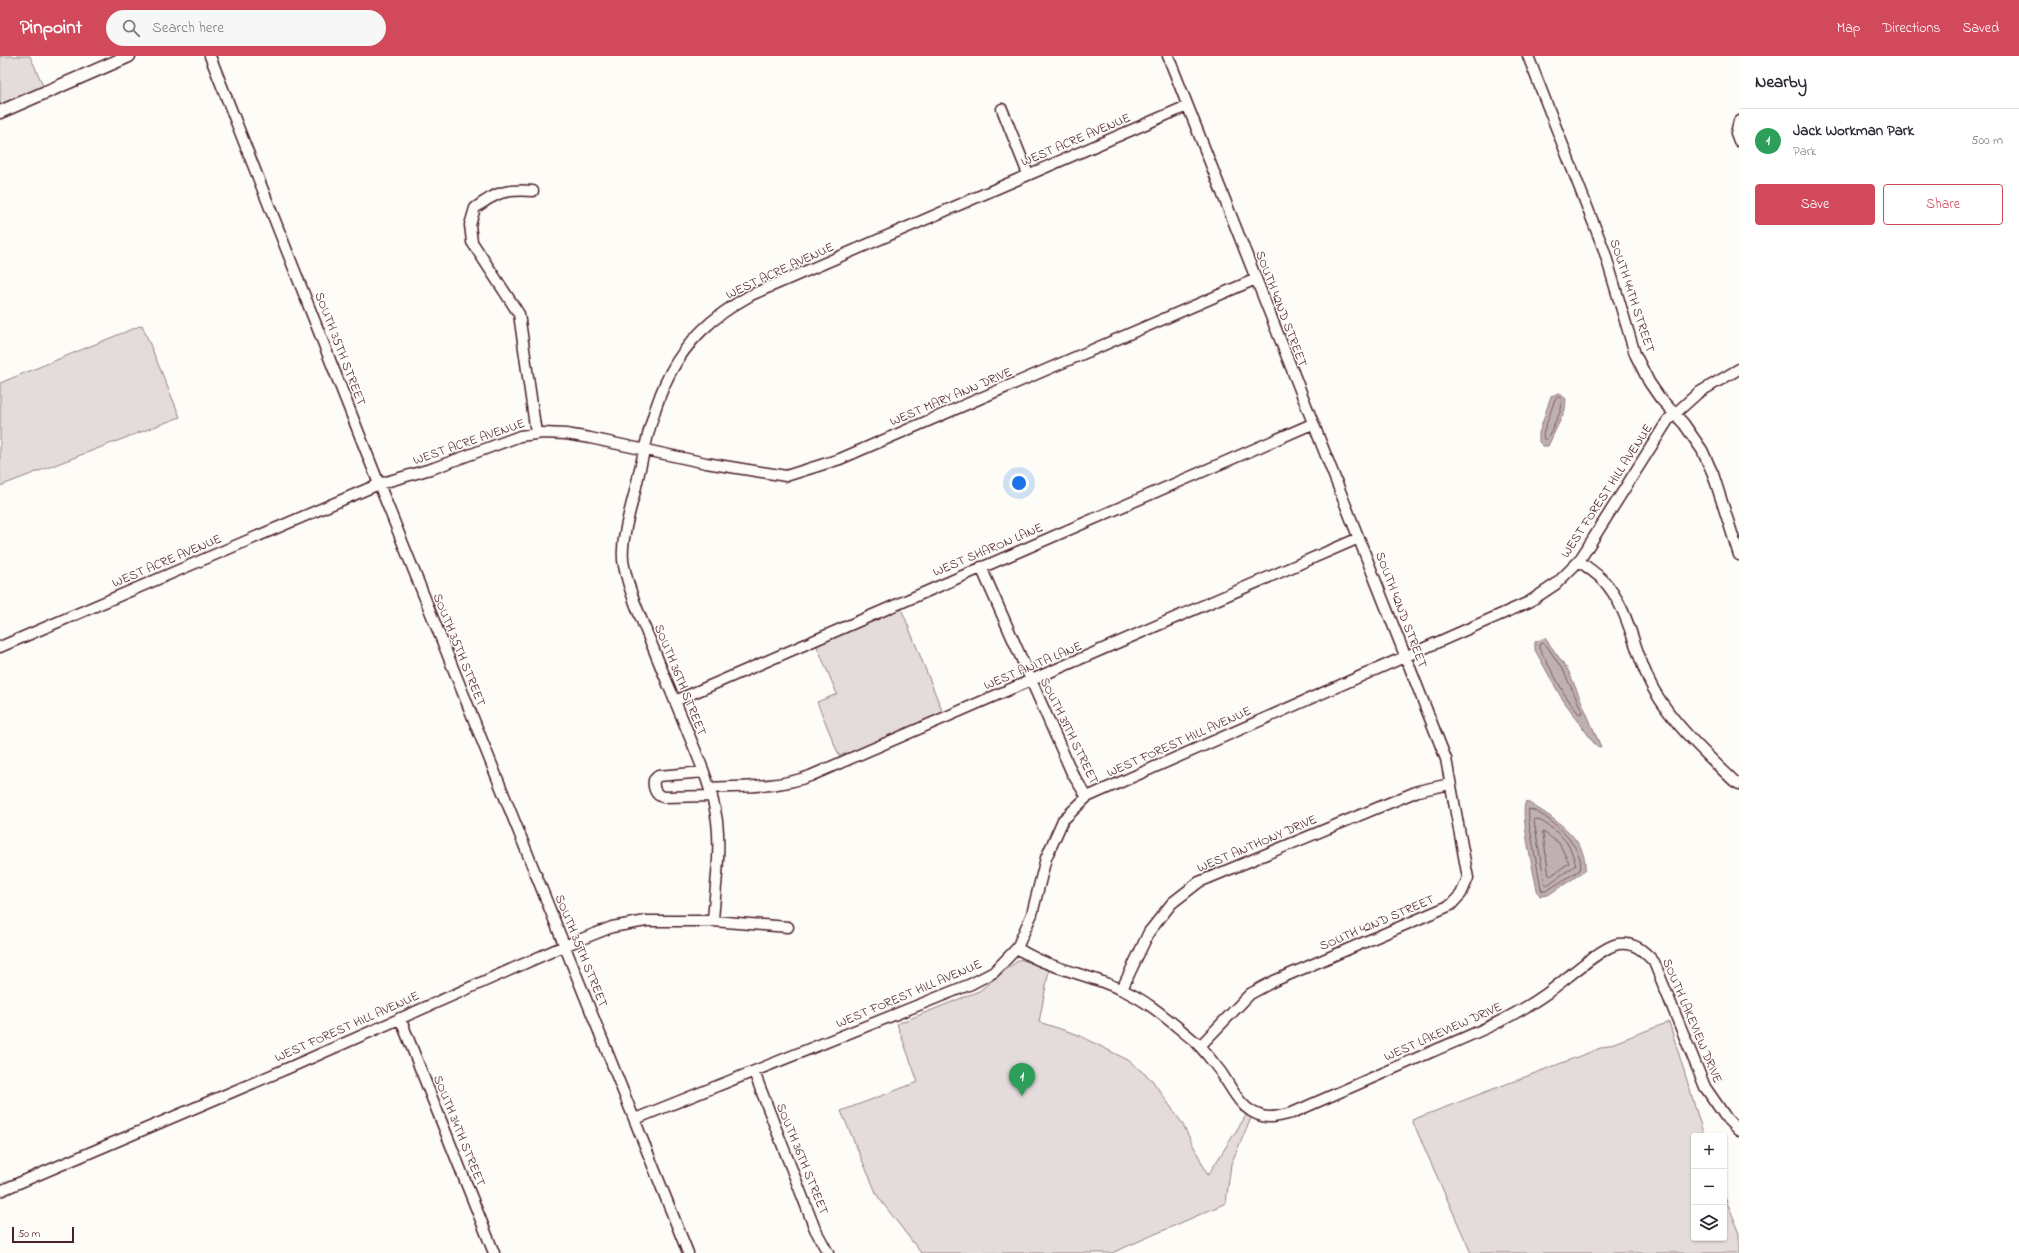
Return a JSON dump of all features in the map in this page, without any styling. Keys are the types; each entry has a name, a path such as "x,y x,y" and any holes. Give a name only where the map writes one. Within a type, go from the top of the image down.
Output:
{"street":[{"path":"0,112 110,60 129,56"},
{"name":"SOUTH 35TH STREET","path":"210,56 379,484 688,1253"},
{"name":"SOUTH 42ND STREET","path":"1168,56 1312,424 1359,538 1446,759 1468,878 1461,894 1451,905 1274,981 1250,994 1200,1046"},
{"name":"SOUTH 44TH STREET","path":"1528,56 1601,244 1635,354 1649,382 1674,415 1684,424 1702,450 1713,474 1739,555"},
{"name":"WEST ACRE AVENUE","path":"0,646 379,484 434,468 512,439 536,433 566,434 644,450 661,390 667,377 693,339 720,314 751,295 1187,106"},
{"path":"1002,109 1028,174"},
{"path":"1737,137 1739,121"},
{"path":"532,191 511,189 490,197 475,208 470,225 472,242 519,314 536,433"},
{"name":"WEST MARY ANN DRIVE","path":"644,450 729,467 786,476 840,459 1256,279"},
{"name":"WEST FOREST HILL AVENUE","path":"635,1119 971,984 994,972 1017,948 1032,914 1046,858 1063,820 1087,797 1530,602 1556,584 1579,561 1668,420 1698,393 1739,369"},
{"name":"WEST SHARON LANE","path":"675,701 1312,424"},
{"name":"SOUTH 36TH STREET","path":"644,450 625,534 623,564 634,603 711,792 717,822 718,847 713,921"},
{"name":"WEST ANITA LANE","path":"704,772 658,776 654,780 654,788 658,795 663,797 798,781 1359,538"},
{"path":"1579,561 1603,581 1614,596 1623,614 1653,690 1674,719 1734,781 1739,784"},
{"name":"SOUTH 39TH STREET","path":"981,567 1030,681 1072,773 1087,797"},
{"name":"WEST ANTHONY DRIVE","path":"1122,989 1149,932 1172,903 1199,882 1418,791 1450,784"},
{"name":"WEST FOREST HILL AVENUE","path":"0,1191 286,1069 564,946 622,924 646,921 713,921 788,927"},
{"name":"WEST LAKEVIEW DRIVE","path":"1200,1046 1242,1104 1251,1111 1262,1116 1274,1117 1299,1110 1500,1022 1540,998 1569,978 1601,951 1618,944 1633,945"},
{"name":"SOUTH LAKEVIEW DRIVE","path":"1633,945 1644,950 1654,962 1705,1087 1727,1119 1739,1131"},
{"path":"1017,948 1047,965 1084,975 1122,989 1159,1012 1200,1046"},
{"name":"SOUTH 34TH STREET","path":"400,1018 494,1253"},
{"name":"SOUTH 36TH STREET","path":"754,1072 815,1229 828,1253"}],"shaded area":[{"path":"0,56 30,56 45,90 0,109"},
{"path":"142,325 180,417 0,486 0,383"},
{"path":"901,608 943,713 840,758 817,702 837,694 816,644"},
{"path":"1020,959 1049,970 1039,1022 1076,1034 1128,1060 1152,1080 1182,1123 1208,1175 1247,1114 1252,1116 1231,1164 1226,1203 1112,1253 921,1253 878,1197 841,1111 918,1082 897,1024 979,991"},
{"path":"1669,1022 1703,1133 1691,1133 1691,1241 1727,1241 1727,1202 1739,1231 1739,1253 1471,1253 1412,1120"}],"water":[{"path":"1559,393 1566,399 1565,410 1548,446 1543,446 1539,442 1539,433 1551,396"},
{"path":"1545,638 1568,670 1601,747 1596,746 1561,697 1535,650 1535,642"},
{"path":"1526,801 1566,829 1581,848 1584,859 1585,871 1548,895 1540,896 1537,890 1530,858 1524,818"}],"place":[{"name":"Jack Workman Park","path":"1022,1096"}]}
